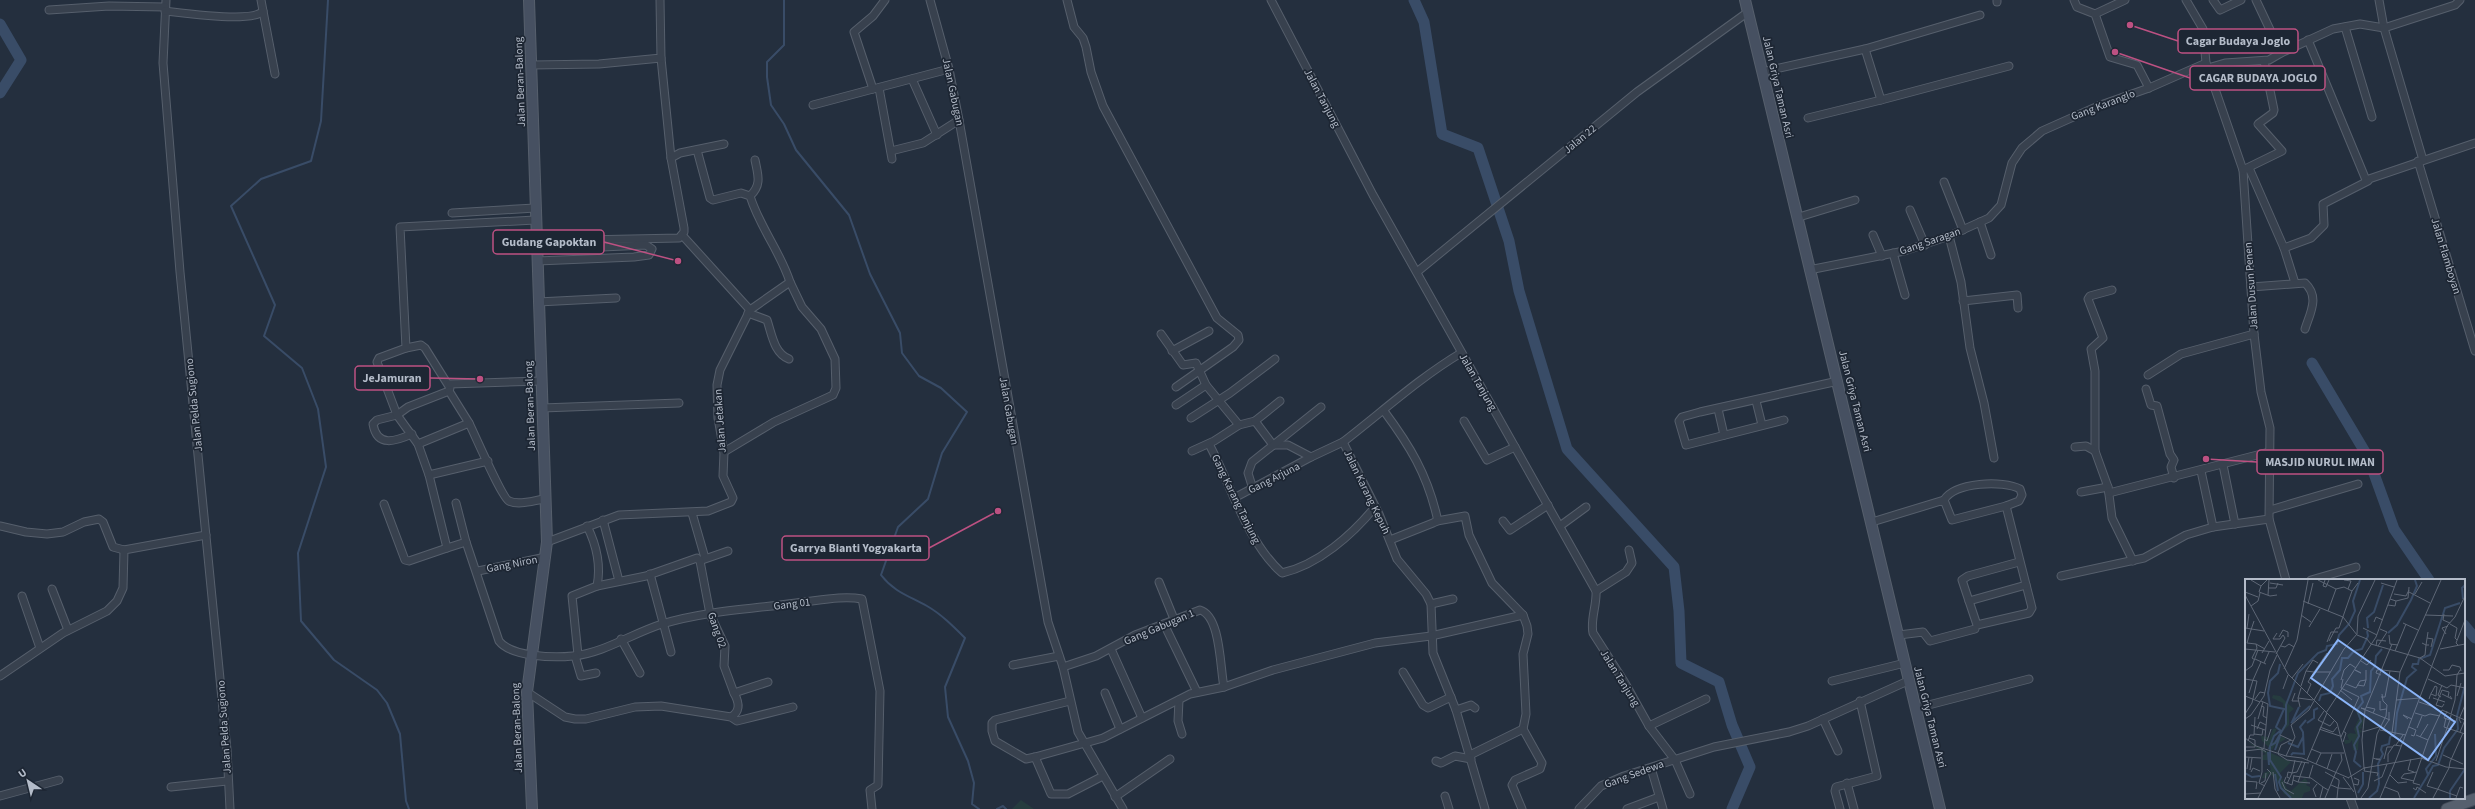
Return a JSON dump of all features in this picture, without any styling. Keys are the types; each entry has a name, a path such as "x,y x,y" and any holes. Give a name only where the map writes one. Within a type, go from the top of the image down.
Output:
{"main road":[{"path":"2447,809 2475,799"}],"street":[{"path":"261,0 276,74"},
{"name":"Jalan Beran-Balong","path":"529,0 532,65 535,220 547,542 527,692 532,809"},
{"path":"536,245 676,239 682,235 684,228 671,158 661,58 660,0"},
{"path":"885,0 873,16 854,31 876,88 892,159"},
{"name":"Jalan Gabugan","path":"930,0 949,69 959,120 1048,622 1063,667 1078,732 1123,809"},
{"path":"1067,0 1074,27 1083,38 1091,72 1103,106 1189,269 1220,322 1234,332 1239,340 1200,371 1176,387"},
{"name":"Jalan Tanjung","path":"1271,0 1373,195 1596,591 1597,603 1591,625 1593,633 1618,671 1649,726 1675,760 1690,794"},
{"name":"Jalan Griya Taman Asri","path":"1745,0 1799,217 1810,270 1872,522 1899,635 1904,663 1917,708 1940,809"},
{"path":"2074,0 2077,7 2095,14 2125,0"},
{"name":"Jalan Dusun Penen","path":"2186,0 2203,29 2207,66 2246,169 2254,334 2261,392 2270,428 2269,519 2286,579"},
{"path":"2213,0 2220,10 2241,0"},
{"path":"2256,0 2281,53"},
{"name":"Jalan Flamboyan","path":"2378,0 2384,28 2420,160 2475,351"},
{"path":"2295,283 2284,248 2246,169 2280,153 2258,124 2273,113 2274,110 2264,61 2308,40 2345,27 2360,24 2384,28 2455,5 2460,0"},
{"path":"49,10 109,6 165,6 230,17 259,14 263,11"},
{"name":"Jalan Pelda Sugiono","path":"165,6 163,63 227,750 227,781 230,809"},
{"name":"Jalan 22","path":"1417,272 1637,92 1748,12"},
{"path":"2095,14 2110,57 2137,64 2149,88"},
{"path":"1762,72 1865,49 1980,15"},
{"path":"2345,27 2372,117"},
{"path":"2308,40 2368,180"},
{"path":"1865,49 1881,100"},
{"path":"532,65 599,64 661,58"},
{"name":"Gang Karanglo","path":"2012,163 2022,148 2051,126 2207,66 2244,60 2264,61"},
{"path":"1808,118 2009,66"},
{"path":"813,105 949,69"},
{"path":"912,79 936,135"},
{"path":"891,150 923,143 959,120"},
{"path":"2284,248 2311,238 2324,224 2323,204 2368,180 2420,160 2475,143"},
{"path":"671,158 680,153 724,144"},
{"path":"697,150 710,198 716,200 742,193 750,196"},
{"path":"750,196 757,190 759,182 755,160"},
{"name":"Gang Saragan","path":"1810,270 1849,261 1893,254 1925,245 1980,222 1996,213 2001,204 2012,163"},
{"path":"1944,182 1963,230"},
{"path":"724,452 774,422 833,395 835,359 821,329 802,307 777,251 757,218 750,196"},
{"path":"1799,217 1855,200"},
{"path":"452,213 535,208"},
{"path":"1910,210 1925,245"},
{"path":"406,348 400,242 401,227 535,220"},
{"path":"1980,222 1991,255"},
{"path":"682,235 749,312 767,320 778,351 781,356 789,359"},
{"path":"1873,235 1882,256"},
{"path":"1949,236 1963,301 1970,348 1984,403 1994,458"},
{"path":"536,245 646,245 652,249 649,255 537,261"},
{"path":"1893,254 1905,295"},
{"name":"Jalan Jetakan","path":"547,542 602,520 619,515 692,513 712,510 731,502 733,498 723,476 724,452 718,418 717,385 720,370 749,312 790,282"},
{"path":"2251,287 2305,283 2314,295 2314,303 2305,329"},
{"path":"2112,290 2090,296 2088,299 2103,338 2091,349 2095,371 2095,451 2109,490 2112,518 2133,561"},
{"path":"1963,301 2017,295 2018,308"},
{"path":"538,302 616,298"},
{"path":"1172,351 1209,331"},
{"path":"1161,334 1183,365 1196,363 1206,385 1239,425"},
{"path":"2148,375 2181,354 2254,334"},
{"path":"446,548 429,475 418,444 412,434 396,416 377,362 380,358 406,348 421,345 425,348 469,423 488,461 501,493 506,500 520,502 546,499"},
{"path":"1343,442 1384,411 1423,378 1462,353"},
{"path":"1191,418 1248,380 1275,359"},
{"path":"412,434 395,442 388,442 380,437 373,424 377,420 396,416 408,408 449,388 541,381"},
{"path":"1784,420 1686,445 1682,439 1679,421 1682,417 1838,381"},
{"path":"1176,406 1206,385"},
{"path":"2146,389 2148,402 2151,405 2157,406 2170,454 2174,460 2171,467 2174,478"},
{"path":"1192,451 1209,444 1239,425 1255,422 1280,401"},
{"path":"1756,401 1762,426"},
{"path":"542,408 679,403"},
{"path":"1253,489 1248,473 1252,462 1321,407"},
{"path":"1718,409 1724,435"},
{"path":"1384,411 1413,451 1432,493 1437,520"},
{"path":"1464,421 1488,460 1515,446"},
{"path":"1255,422 1273,445 1288,446 1311,457"},
{"path":"418,444 469,423"},
{"name":"Jalan Karang Kepuh","path":"1311,457 1343,442 1375,507 1402,568 1420,586 1431,604"},
{"name":"Gang Karang Tanjung","path":"1209,444 1236,497 1256,543 1282,573 1298,570 1339,542 1361,524 1375,507"},
{"path":"2075,447 2086,446 2095,451"},
{"path":"2081,492 2109,490 2174,478 2269,452"},
{"name":"Gang Arjuna","path":"1236,497 1311,457"},
{"path":"429,475 488,461"},
{"path":"2223,465 2235,524"},
{"path":"2201,471 2213,528"},
{"path":"1872,522 1918,510 1944,500 1954,492 1980,484 2000,483 2020,489 2022,496 2019,501 2006,506 1952,520 1944,500"},
{"path":"2270,510 2358,484"},
{"path":"384,504 405,560 409,561 466,542"},
{"name":"Gang 01","path":"456,504 466,542 478,571 499,641 504,647 511,650 531,654 577,655 662,624 710,614 824,600 862,599 880,691 878,785 870,790 872,809"},
{"path":"1503,521 1510,530 1548,505"},
{"path":"2006,506 2019,562 2032,606 2029,613 1977,625 1962,582 1965,577 2019,562"},
{"path":"1560,526 1586,507"},
{"name":"Gang 02","path":"692,513 703,560 710,614 725,646 724,666 738,707 737,712 731,717"},
{"path":"1390,540 1437,520 1465,516 1469,535 1492,583 1523,615 1528,634 1524,654 1526,714 1523,730 1542,763 1540,769 1515,780 1512,785 1522,809"},
{"path":"0,526 26,532 47,534 63,532 84,522 99,519 103,522 114,547 124,550 206,535"},
{"path":"2061,576 2133,561 2155,552 2178,538 2213,528 2269,519"},
{"path":"602,520 618,581"},
{"path":"587,526 600,567 597,586"},
{"path":"0,676 68,630 107,611 117,601 123,588 124,550"},
{"path":"1596,591 1626,572 1632,563 1629,550"},
{"path":"596,673 580,676 572,596 597,586 650,574 694,558 703,560 728,551"},
{"name":"Gang Niron","path":"478,571 546,557"},
{"path":"2314,579 2356,567"},
{"path":"650,574 662,624 671,652"},
{"path":"1159,582 1174,619"},
{"path":"1969,601 2026,585"},
{"path":"52,589 68,630"},
{"path":"22,596 40,648"},
{"path":"1452,598 1431,604 1432,653 1456,710 1485,809"},
{"name":"Gang Gabugan 1","path":"1063,667 1111,648 1135,635 1200,610 1207,614 1217,635 1220,670 1224,687"},
{"path":"1070,701 1009,716 992,723 992,731 995,741 1026,759 1035,757 1084,743 1120,729 1197,692 1224,687 1273,670 1375,643 1431,636 1523,615"},
{"path":"1164,624 1197,692"},
{"path":"1899,635 1923,632 1930,641 1975,629"},
{"path":"621,639 640,673"},
{"path":"1111,648 1142,718"},
{"path":"1013,665 1059,656"},
{"path":"1832,681 1904,663"},
{"path":"1403,672 1423,705 1428,708 1451,697"},
{"path":"1917,708 2029,679"},
{"name":"Gang Sedewa","path":"1579,809 1601,786 1714,747 1789,732 1824,719 1860,701 1910,680"},
{"path":"734,693 768,682"},
{"path":"527,692 565,717 575,719 586,719 635,707 661,706 742,720 793,707"},
{"path":"1105,693 1120,729"},
{"path":"1649,726 1706,699"},
{"path":"1179,700 1178,721 1182,734"},
{"path":"1840,809 1835,791 1836,787 1877,776 1860,701"},
{"path":"1456,710 1471,705 1475,708"},
{"path":"1824,719 1838,751"},
{"path":"1436,761 1441,764 1455,756 1470,757 1523,730"},
{"path":"1035,757 1051,794 1068,794 1103,776"},
{"path":"1115,797 1170,759"},
{"path":"1651,768 1663,809"},
{"path":"0,796 58,780"},
{"path":"171,787 227,781"},
{"path":"1847,783 1854,809"},
{"path":"1445,796 1449,809"},
{"path":"1627,809 1659,797"},
{"path":"2350,799 2354,809"}],"green space":[{"path":"1021,800 1034,809 1012,809"}],"waterway":[{"path":"328,0 321,121 311,161 261,179 231,206 275,305 264,336 302,368 318,409 326,467 298,553 301,621 334,660 377,690 387,703 400,734 406,801 409,809"},
{"path":"784,0 784,45 767,62 767,77 771,105 784,124 796,150 849,215 870,274 900,333 902,353 919,376 941,388 967,412 942,453 928,499 898,527 881,575 891,586 937,613 965,638 945,687 948,717 968,761 974,783 972,804 979,809"},
{"path":"1414,0 1424,22 1442,134 1478,148 1509,241 1519,291 1567,449 1674,567 1679,611 1681,663 1719,682 1732,725 1750,767 1732,809"},
{"path":"0,24 21,60 0,93"},
{"path":"2312,363 2368,457 2394,529 2428,579"},
{"path":"2465,626 2475,638"},
{"path":"997,809 1003,806 1006,809"}],"place":[{"name":"Cagar Budaya Joglo","path":"2130,25"},
{"name":"CAGAR BUDAYA JOGLO","path":"2115,52"},
{"name":"Gudang Gapoktan","path":"678,261"},
{"name":"JeJamuran","path":"480,379"},
{"name":"MASJID NURUL IMAN","path":"2206,459"},
{"name":"Garrya Bianti Yogyakarta","path":"998,511"}]}
